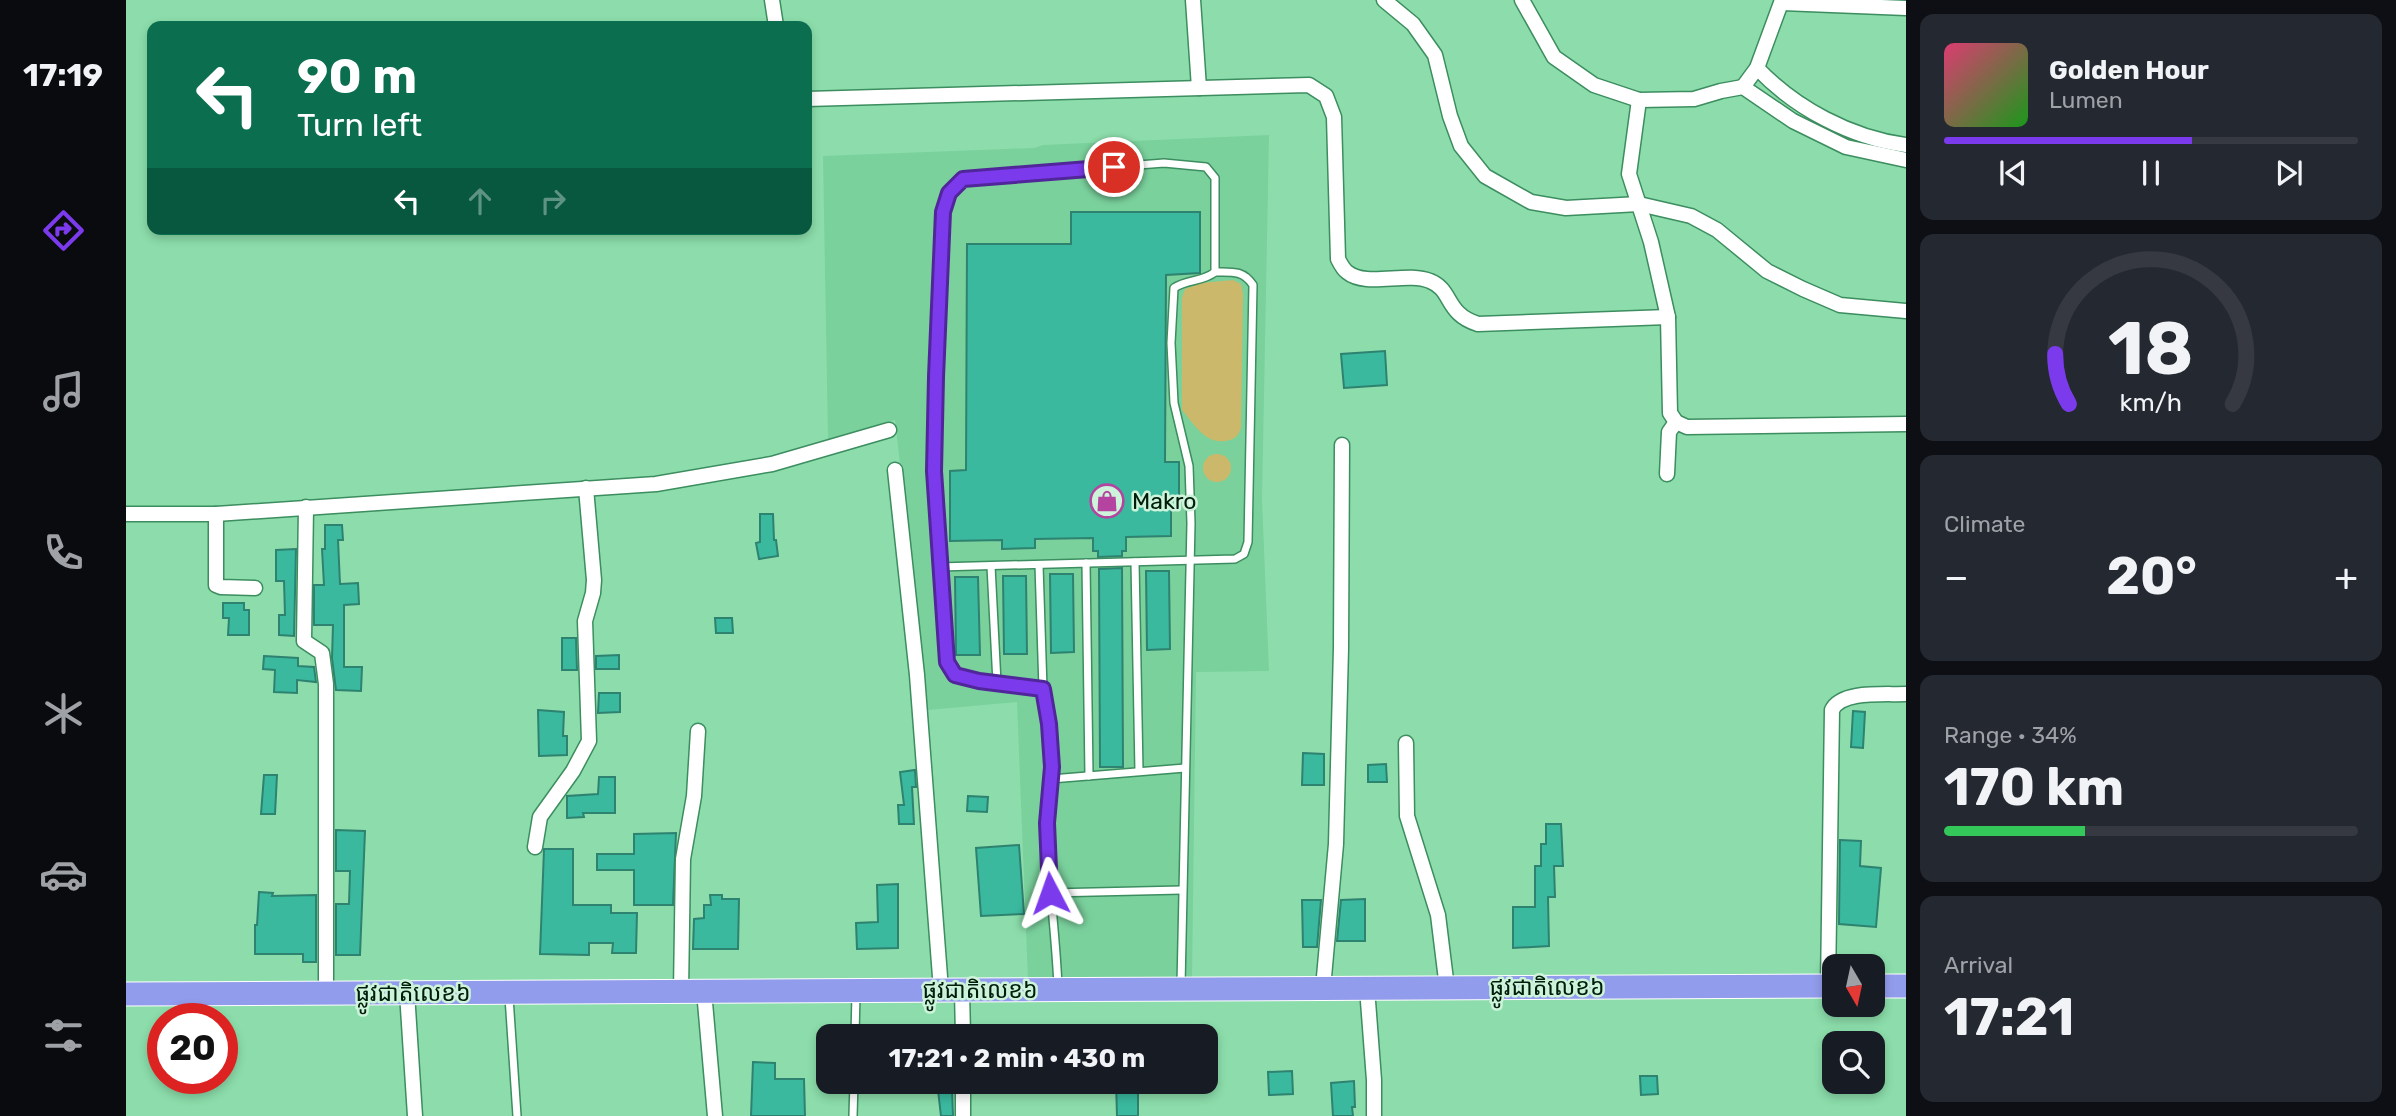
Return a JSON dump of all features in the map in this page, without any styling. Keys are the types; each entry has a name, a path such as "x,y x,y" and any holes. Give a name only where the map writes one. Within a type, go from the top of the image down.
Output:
{"highway":[{"name":"ផ្លូវជាតិលេខ៦","path":"126,994 1822,986"},
{"path":"1885,986 1906,986"}],"street":[{"path":"772,0 775,21"},
{"path":"1193,0 1199,88"},
{"path":"1384,0 1413,24 1435,55 1450,116 1461,146 1485,176 1531,202 1566,208 1639,204 1691,216 1717,230 1767,271 1840,305 1906,311"},
{"path":"1522,0 1554,57 1594,85 1639,100 1694,99 1743,87 1757,68 1782,1 1906,8"},
{"path":"1757,68 1771,83 1797,101 1849,130 1906,145"},
{"path":"812,99 1309,85 1326,96 1334,117 1338,259 1346,272 1358,278 1419,278 1431,281 1442,290 1463,319 1478,324 1668,317"},
{"path":"1743,87 1793,121 1846,146 1906,160"},
{"path":"1639,100 1629,174 1651,242 1668,317 1670,413 1676,422 1687,427 1906,425"},
{"path":"1667,474 1669,432 1676,422"},
{"path":"126,514 216,514 656,484 772,464 889,430"},
{"path":"1324,988 1336,844 1341,661 1342,445"},
{"path":"895,470 952,990 959,1024"},
{"path":"535,847 540,817 584,753 590,732 585,621 594,580 586,488"},
{"path":"306,507 304,641 322,653 326,684 326,994"},
{"path":"216,514 216,585 255,589"},
{"path":"1831,954 1832,710 1836,702 1847,696 1906,694"},
{"path":"681,991 683,859 694,796 698,731"},
{"path":"1406,743 1407,816 1438,915 1447,988"},
{"path":"1367,988 1374,1116"},
{"path":"704,991 715,1116"},
{"path":"407,993 415,1116"},
{"path":"962,1094 963,1116"}],"lane":[{"path":"1043,689 955,675 947,662 934,471 943,212 949,193 963,179 1164,163 1206,167 1215,178 1215,272"},
{"path":"939,567 1039,565 1086,563 1135,562 1190,560 1235,559 1244,554 1248,542 1254,285 1248,276 1241,272 1215,272 1209,278 1182,282 1174,288 1171,343 1174,403 1189,466 1190,560 1181,989"},
{"path":"1135,562 1139,771"},
{"path":"1086,563 1089,776"},
{"path":"1039,565 1043,689 1049,724 1051,779 1047,823 1050,893 1058,989"},
{"path":"991,566 998,683"},
{"path":"1051,779 1185,768"},
{"path":"1050,893 1182,890"},
{"path":"855,1024 856,990"},
{"path":"508,993 517,1116"},
{"path":"853,1116 854,1094"}],"shaded area":[{"path":"1269,135 1262,499 1269,671 1196,672 1192,979 1028,980 1017,702 928,710 895,420 828,441 823,156"},
{"path":"1233,280 1241,284 1243,293 1241,428 1233,439 1218,441 1201,432 1182,410 1182,298 1185,289 1201,283"},
{"path":"1217,454 1227,458 1231,468 1227,478 1217,482 1207,478 1203,468 1207,458"}],"building":[{"path":"1071,212 1200,212 1200,273 1166,275 1165,462 1179,462 1179,501 1171,500 1171,536 1126,537 1126,551 1122,551 1122,556 1098,557 1098,551 1093,551 1093,538 1035,539 1035,548 1002,549 1002,540 950,541 950,471 966,470 967,244 1071,244"},
{"path":"1385,351 1387,385 1344,388 1341,354"},
{"path":"760,514 773,514 778,556 759,559 756,543 760,542"},
{"path":"325,525 342,525 343,540 338,540 340,584 358,583 359,604 344,605 344,667 362,667 361,691 336,690 332,658 333,625 314,625 314,585 324,585 322,549 325,549"},
{"path":"296,549 294,636 279,635 279,615 285,615 284,581 276,581 276,550"},
{"path":"1122,568 1123,767 1100,767 1099,569"},
{"path":"1146,571 1169,571 1170,649 1147,650"},
{"path":"1050,574 1073,574 1074,652 1051,653"},
{"path":"1003,576 1026,576 1027,654 1004,654"},
{"path":"955,577 978,577 980,655 956,655"},
{"path":"223,603 244,603 244,610 249,610 249,635 228,635 229,618 223,618"},
{"path":"715,618 732,618 733,633 716,633"},
{"path":"562,638 576,638 577,670 562,670"},
{"path":"619,655 619,669 596,669 596,656"},
{"path":"264,656 298,658 298,666 314,667 316,682 297,680 297,693 274,692 275,670 263,669"},
{"path":"599,693 620,693 620,712 598,713"},
{"path":"538,710 564,712 563,736 567,736 567,755 539,756"},
{"path":"1853,711 1865,712 1863,748 1851,747"},
{"path":"1303,753 1324,754 1324,785 1302,785"},
{"path":"1386,764 1387,782 1368,782 1368,765"},
{"path":"915,770 916,787 912,787 914,824 899,824 898,805 904,805 900,772"},
{"path":"264,775 277,775 275,814 261,814"},
{"path":"599,777 615,777 615,813 583,813 584,817 567,818 567,796 598,794"},
{"path":"968,796 988,797 987,812 967,811"},
{"path":"1546,824 1561,824 1563,866 1554,866 1555,897 1548,897 1549,946 1513,948 1513,907 1535,907 1535,866 1541,866 1541,844 1546,844"},
{"path":"336,830 365,831 360,955 336,955 336,904 349,904 350,871 336,871"},
{"path":"676,833 673,905 634,905 634,870 597,870 597,854 634,854 634,834"},
{"path":"1840,840 1861,841 1860,866 1881,868 1876,927 1839,924"},
{"path":"1019,845 1024,914 981,916 976,848"},
{"path":"544,849 573,849 573,905 611,905 611,913 637,913 636,953 612,953 613,943 589,943 589,955 540,954"},
{"path":"898,884 898,948 857,949 856,923 878,922 877,885"},
{"path":"259,892 273,893 272,896 316,895 316,962 303,962 303,954 255,954"},
{"path":"710,895 722,895 722,899 739,899 738,949 693,949 694,919 704,918 704,905 711,905"},
{"path":"1365,899 1365,941 1337,941 1341,900"},
{"path":"1302,900 1321,900 1317,947 1303,947"},
{"path":"753,1062 775,1063 775,1079 804,1079 805,1116 751,1116"},
{"path":"1292,1071 1293,1094 1269,1095 1268,1072"},
{"path":"1640,1076 1657,1076 1658,1094 1641,1095"},
{"path":"1354,1081 1353,1116 1333,1116 1331,1083"},
{"path":"938,1094 952,1094 953,1116 941,1116"},
{"path":"1116,1094 1138,1094 1138,1116 1117,1116"}],"place":[{"name":"Makro","path":"1107,501"}],"route":[{"path":"1050,893 1047,823 1052,767 1043,689 979,681 955,675 947,662 934,471 943,212 949,193 963,179 1114,167"}]}
